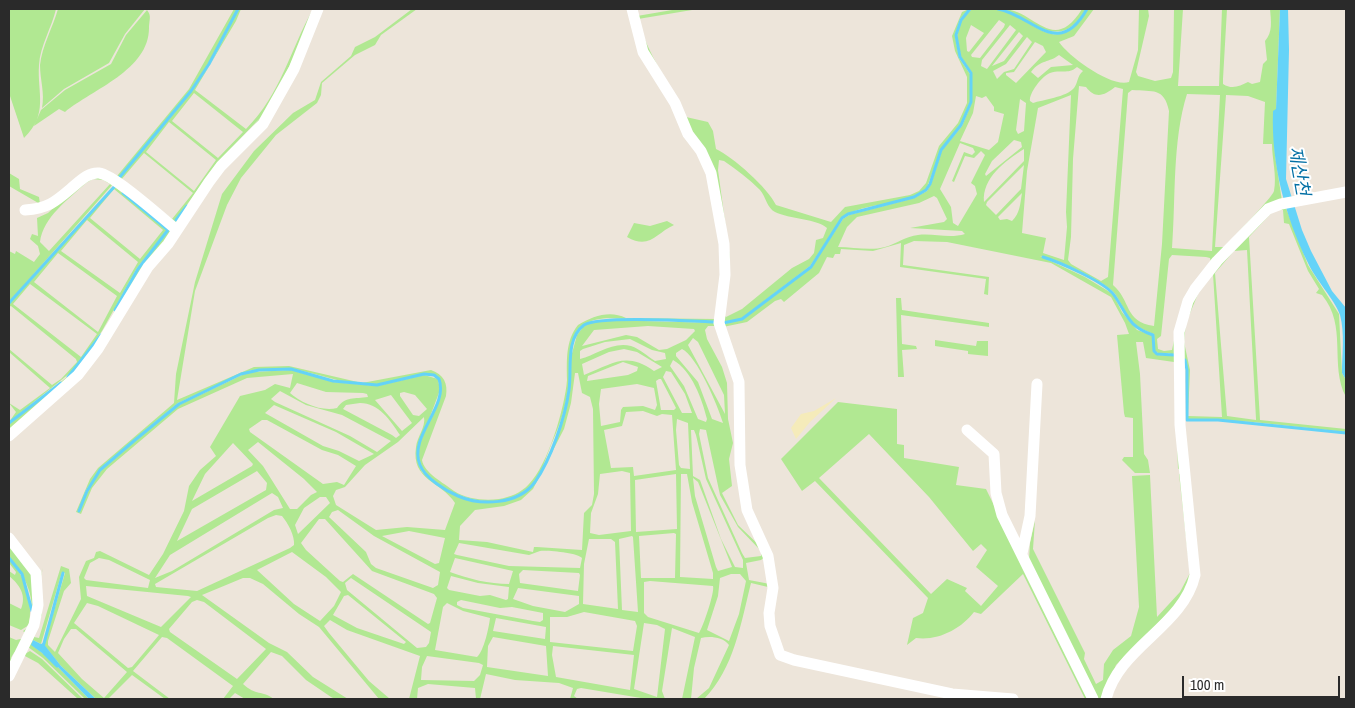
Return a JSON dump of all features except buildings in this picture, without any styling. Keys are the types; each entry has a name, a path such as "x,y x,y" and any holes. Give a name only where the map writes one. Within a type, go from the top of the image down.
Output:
{"street":[{"path":"9,436 78,375 98,349 148,267 177,230 221,166 268,116 298,62 318,9"},
{"path":"632,9 644,52 675,103 688,134 705,157 711,173 724,244 725,275 719,324 739,382 740,465 748,510 768,556 773,588 769,612 770,626 780,655 952,694 1013,699"},
{"path":"25,210 41,209 55,203 82,180 98,173 112,178 177,230"},
{"path":"1106,699 1120,669 1173,614 1190,589 1195,575 1180,425 1179,332 1188,302 1195,288 1213,265 1268,209 1281,204 1346,192"},
{"path":"1022,553 1030,516 1037,384"},
{"path":"967,430 994,454 996,493 1002,515 1093,699"},
{"path":"9,538 36,573 38,605 34,625 9,676"}],"green space":[{"path":"9,9 56,9 40,58 39,112 32,129 24,138 9,93"},
{"path":"58,9 145,9 125,34 109,63 64,89 42,108 41,58"},
{"path":"234,9 238,9 208,64 190,91 119,178 191,92 209,66 195,90 246,129 258,115 277,86 313,9 312,20 263,120 177,222 172,222 117,179 81,174 91,169 99,169 117,176 189,89","holes":["194,93 243,132 218,158 172,121","261,117 176,220 216,164","169,122 216,160 194,191 146,152","144,153 193,193 172,219 121,180"]},
{"path":"239,9 241,9 211,63"},
{"path":"412,9 417,9 381,35 375,45 355,55 322,83 321,95 317,103 276,135 241,178 227,205 195,291 177,400 254,367 289,366 362,383 431,370 439,374 446,383 446,396 422,460 426,469 459,494 476,499 499,499 515,494 526,487 543,464 563,405 566,391 569,345 578,325 590,319 608,314 626,318 716,319 719,310 719,328 725,344 716,326 708,326 705,330 707,339 722,367 727,383 728,419 733,443 729,459 732,486 722,493 738,525 764,550 766,556 761,560 746,563 749,580 770,584 771,591 768,587 751,583 740,629 729,660 723,674 704,699 696,699 709,688 729,645 723,640 716,638 701,638 694,668 691,699 682,699 695,637 672,628 662,691 665,699 647,699 581,688 577,689 574,696 578,699 570,699 573,688 559,683 515,680 486,674 480,699 476,699 475,688 428,684 418,688 417,699 409,699 420,656 347,630 330,620 324,626 329,633 369,681 390,699 379,699 319,627 299,614 263,584 250,578 243,578 202,595 269,643 287,652 313,677 348,699 335,699 331,697 306,680 282,656 271,652 243,684 274,699 245,699 235,693 229,699 223,699 233,686 167,638 162,637 133,671 170,699 165,699 132,675 108,699 96,699 61,666 44,645 65,573 62,572 41,644 33,640 32,645 49,658 89,699 85,699 43,658 28,647 38,620 41,603 39,581 43,568 41,576 42,614 34,637 39,638 61,566 69,569 71,583 64,591 48,641 48,645 55,652 81,599 79,577 86,561 94,558 96,552 100,551 149,575 163,554 184,511 189,486 200,470 216,456 210,447 240,396 265,390 275,384 290,388 293,374 247,378 178,409 107,469 92,488 81,514 76,512 90,479 98,468 174,403 176,374 195,282 222,194 254,151 293,113 315,100 321,82 351,56 355,47 375,37","holes":["608,318 717,323 608,320 589,323 583,327 577,335 571,357 570,391 558,435 535,483 527,489 541,470 557,432 568,391 571,348 575,334 581,327 593,320","648,326 694,329 695,331 686,340 667,349 659,350 637,337 626,335 582,346 594,330","693,338 698,342 724,395 725,414 688,345","630,339 652,350 665,353 666,359 655,361 637,349 624,345 611,347 580,359 580,351 583,349 605,342","624,349 637,352 662,367 654,371 635,362 619,361 584,375 582,364 609,352","682,349 688,353 700,371 723,423 712,419 698,382 676,356 676,353","673,360 691,378 699,394 707,419 706,422 698,419 684,386 670,366","623,362 638,367 637,371 628,375 587,381 588,376","291,368 345,382 377,385 424,373 435,375 439,378 441,389 435,411 425,431 440,390 438,379 424,375 377,386 333,382 291,370 252,372 242,375 179,405 160,420 100,471 87,491 79,512 86,490 105,464 178,403 252,370","666,371 671,372 685,394 692,413 682,413 663,377","575,373 578,373 582,393 590,397 593,409 594,494 592,505 584,513 582,550 534,547 533,552 487,542 459,540 460,526 475,510 504,506 521,500 533,489 564,429 571,403","661,379 676,408 674,410 661,410 656,381","297,383 326,392 363,393 367,394 368,397 347,400 337,408 331,409 312,406 290,393","637,384 654,388 657,405 655,410 643,406 623,407 620,422 601,426 599,404 601,389","280,391 306,405 342,415 391,441 377,452 350,436 271,399","404,392 415,395 427,409 419,416 413,415 400,396 400,393","391,395 412,423 402,431 375,400","360,403 373,406 388,418 400,435 396,438 343,409 346,405","274,405 336,432 374,454 359,461 339,451 323,446 265,413","643,411 657,416 662,414 672,415 676,470 634,476 633,467 611,468 604,430 622,426 626,412","424,417 424,424 416,447 418,467 428,480 455,503 445,530 407,527 376,530 336,505 333,496 336,490 345,487 365,465 398,442","677,419 688,423 690,469 681,468 679,465 676,430","262,420 267,420 322,450 338,455 356,466 344,485 337,482 323,484 250,432 249,429","700,429 706,430 720,495 738,527 761,551 761,556 745,558 742,553 708,478 699,434","691,430 694,430 696,435 706,479 743,560 743,568 735,567 721,539 700,480 693,476","258,442 304,479 317,492 311,495 297,509 290,509 263,466 248,450","420,442 419,454 423,470 437,483 454,493 478,500 498,501 508,499 522,492 511,500 488,502 469,501 450,493 422,472 419,465 418,449","233,443 253,464 252,466 192,501 205,474","257,471 267,483 266,490 177,541 192,509","622,471 630,473 631,531 599,535 590,533 591,513 598,494 600,474","676,474 677,529 636,532 635,480","681,474 687,474 692,502 713,573 713,579 680,577","693,478 698,482 732,567 718,571 716,567 695,496","272,493 278,497 283,508 274,510 172,571 155,578 170,555","320,497 326,497 330,503 298,534 295,525 304,508","338,510 374,536 440,572 438,585 433,588 376,568 371,564 366,552 329,517 332,512","276,515 282,516 291,530 294,545 197,591 156,587 155,584","319,519 325,519 372,571 434,594 437,598 430,623 428,624 353,574 343,582 340,581 306,550 301,543","409,531 445,538 439,563 435,564 382,536","676,534 675,578 641,578 639,536","633,537 638,612 622,610 619,539","589,539 611,539 615,542 618,609 583,604 584,564","459,543 529,555 540,551 549,551 569,553 582,558 580,568 509,566 454,554","292,552 326,577 341,592 334,606 320,621 294,604 257,570","99,558 109,560 150,580 148,588 86,580 84,578 90,563","455,558 513,571 509,584 479,581 450,572","523,570 579,573 578,591 520,583 519,574","731,574 740,574 746,581 739,614 729,641 707,630 718,596 720,578","451,576 478,583 509,587 508,599 490,595 480,596 447,588","351,578 431,632 429,643 426,647 417,648 347,590 345,583","644,582 713,586 711,602 699,633 648,617 644,613","86,586 188,596 191,597 161,627 87,596","518,588 579,596 579,604 565,612 533,606 513,599","348,595 406,642 404,644 357,628 333,615 344,596","197,600 204,602 266,649 237,679 170,632 169,629 192,602","461,600 500,608 512,607 543,613 543,620 540,622 463,608 457,605 457,602","87,603 98,606 159,635 132,667 128,668 74,623","447,603 463,611 490,618 482,650 477,657 435,650 443,607","584,612 635,621 637,626 633,651 550,642 550,617 567,617","496,618 546,627 545,639 493,631","644,623 657,625 665,629 657,697 634,689","71,629 76,629 127,672 104,698 82,679 58,653","493,637 546,646 548,676 487,667 488,646","553,646 634,655 630,690 556,677 552,655","427,656 483,665 480,675 474,681 421,680 422,667"]},
{"path":"634,9 636,9 637,16 678,9 698,9 638,19 647,45 686,117 708,122 713,131 716,149 749,174 766,190 776,205 831,222 845,207 910,195 919,191 926,183 939,146 958,123 967,103 967,77 955,51 952,36 962,12 969,9 960,19 955,35 959,58 970,74 970,102 960,125 941,150 926,190 906,199 852,212 842,218 810,266 742,318 723,324 743,319 811,267 843,219 849,215 914,198 927,191 942,150 962,126 972,102 972,73 961,57 957,36 961,20 972,9 999,10 1016,16 1038,29 1057,34 1067,32 1077,24 1088,9 1094,9 1074,36 1059,42 1091,70 1122,83 1129,82 1138,50 1139,9 1148,9 1149,16 1136,72 1138,76 1155,81 1171,78 1173,72 1174,9 1183,9 1178,86 1219,86 1222,9 1227,9 1223,84 1233,87 1248,82 1252,84 1260,82 1263,64 1267,60 1265,41 1270,30 1270,9 1280,9 1276,110 1273,112 1275,155 1282,201 1260,213 1222,253 1195,286 1181,315 1177,349 1181,468 1178,469 1174,362 1146,358 1143,342 1136,342 1140,374 1144,454 1148,460 1150,473 1135,473 1122,460 1124,457 1133,457 1133,418 1125,417 1124,413 1117,335 1129,334 1111,297 1051,263 947,242 914,241 904,245 903,265 989,277 988,295 984,294 986,279 900,267 901,243 873,251 841,249 840,254 835,254 833,258 827,257 819,273 784,302 781,299 775,301 747,322 723,327 743,388 743,394 721,323 727,282 726,253 711,170 677,104 646,51 638,31","holes":["999,20 1005,24 980,58 972,57 971,55","971,25 984,33 969,52 967,51 966,38","1010,25 1016,30 987,69 981,66 982,60","1019,32 1023,36 1004,61 992,66","1027,37 1032,42 1014,69 1004,72 997,79 993,71 1006,64","1035,42 1043,46 1046,52 1016,83 1006,73 1014,72","1059,55 1073,65 1051,67 1038,78 1031,72 1038,65","1077,67 1083,71 1071,91 1033,103 1030,101 1034,89 1047,75 1054,72 1067,71","1079,86 1086,87 1096,95 1103,94 1115,87 1123,89 1108,277 1101,281 1071,264 1068,260 1071,237 1073,159","1132,90 1152,91 1161,94 1167,103 1169,111 1162,244 1154,326 1137,320 1129,310 1119,291 1113,285 1128,93","1187,94 1220,95 1212,251 1172,248 1177,151 1182,112","1071,95 1067,227 1064,260 1043,253 1046,238 1022,233 1027,171 1038,108","1226,95 1248,96 1265,102 1263,144 1272,144 1275,185 1272,195 1225,247 1215,247","976,96 982,98 986,96 994,107 994,111 1004,114 998,142 989,150 960,141 973,113","1020,99 1026,103 1024,131 1018,134 1016,130","1014,140 1021,142 1022,147 986,176 985,174 992,161","960,143 973,148 975,152 972,155 964,152 952,181 954,182 965,156 974,158 981,151 985,155 971,183 975,186 977,194 958,226 953,223 951,207 940,189","1024,149 1024,161 984,202 984,193 987,185 1002,165","719,160 729,164 756,186 770,208 775,212 817,223 827,228 823,238 816,240 814,253 809,259 792,268 742,309 726,317 724,315 730,258 718,170","1024,165 1021,189 996,215 986,205","1022,193 1017,215 1012,221 1007,219 1000,220 998,217","934,196 937,198 947,219 944,222 910,228 962,231 965,234 953,236 914,236 880,248 838,247 847,227 857,217 919,203","1172,255 1210,258 1211,263 1192,287 1180,312 1172,350 1164,351 1158,349 1157,339 1161,336 1169,259","1040,256 1080,271 1102,283 1115,294 1133,323 1145,331 1154,334 1155,351 1175,356 1157,355 1154,351 1152,335 1137,330 1122,312 1113,294 1085,277"]},
{"path":"1003,9 1014,11 1052,30 1062,29 1072,22 1082,9 1086,9 1077,22 1067,29 1058,32 1037,26"},
{"path":"147,10 150,18 147,43 140,56 130,67 65,112 59,109 34,126 41,110 65,90 111,64 126,35"},
{"path":"9,173 19,179 20,189 39,197 40,204 9,186"},
{"path":"93,177 109,180 172,232 89,359 9,435 9,424 15,418 76,370 104,332 139,269 168,231 113,184 9,302 9,251 15,254 16,251 34,262 40,254 38,246 30,239 32,234 38,236 37,218 48,213 71,192","holes":["93,179 103,180 110,184 49,251 40,242 42,233 51,217 86,183"]},
{"path":"114,186 167,230 137,268 102,331 75,369 9,422 16,412 9,403 20,410 50,388 9,352 9,349 52,385 61,379 77,362 76,359 11,306 9,307 9,304","holes":["114,189 163,230 140,259 90,218","87,220 138,262 120,293 61,251","58,253 117,296 98,332 34,282","30,284 97,334 81,357 13,304"]},
{"path":"1283,206 1286,208 1308,265 1339,314 1342,373 1346,380 1346,397 1341,385 1337,332 1330,307 1322,295 1316,293 1319,289 1308,271 1289,224 1284,223 1283,210 1275,209 1249,237 1260,420 1346,429 1346,432 1253,422 1188,419 1186,415 1188,370 1185,360 1182,359 1181,340 1182,328 1187,312 1204,280 1228,250 1267,212 1275,207","holes":["1247,250 1256,419 1256,420 1227,416 1215,273 1234,251","1213,274 1222,417 1188,416 1190,370 1184,342 1186,323 1200,289"]},
{"path":"667,221 674,225 647,241 635,241 627,237 634,223 650,226"},
{"path":"896,298 901,298 902,310 989,323 989,327 901,315 902,344 916,346 917,349 902,350 904,377 898,377"},
{"path":"935,340 976,346 977,341 988,341 988,356 968,354 968,351 935,346"},
{"path":"743,394 746,488 742,462"},
{"path":"838,402 897,409 897,444 904,445 904,458 959,467 956,485 986,489 1089,699 1085,699 1023,574 981,614 974,612 963,624 941,636 916,638 907,645 913,618 923,613 928,598 815,481 802,491 781,459","holes":["869,434 929,497 973,551 981,544 987,550 976,567 998,586 981,606 965,591 967,588 947,579 931,594 819,478"]},
{"path":"1182,473 1192,576 1177,604 1116,665 1103,699 1097,699 1029,560 1030,543 1035,520 1033,549 1085,653 1084,659 1096,684 1103,680 1104,664 1113,650 1131,636 1139,607 1132,476 1150,475 1157,617 1180,592 1190,573 1179,474"},
{"path":"9,543 25,561 33,575 36,606 32,628 23,645 11,658 15,663 9,673 9,637 16,640 25,638 27,635 23,631 30,626 32,607 25,580 9,557"},
{"path":"9,559 20,573 29,598 29,625 21,630 9,625 9,603 21,609 23,599 19,586 9,576 9,571 15,575 16,572 9,563"},
{"path":"30,651 42,659 83,699 78,699 38,663 23,655"}],"sand":[{"path":"836,398 810,422 796,439 791,428 801,414 814,411"}],"water":[{"path":"1280,9 1288,9 1286,179 1302,230 1311,251 1332,291 1346,308 1346,380 1342,373 1343,337 1340,315 1311,269 1300,245 1286,208 1277,170 1274,150 1273,111 1276,109"},
{"path":"33,640 41,644 43,643 61,666 96,699 89,699 49,658 31,645"}],"waterway":[{"path":"119,178 191,91 209,64 238,9"},
{"path":"723,323 742,319 811,267 842,218 848,214 914,197 926,190 930,184 941,150 961,125 971,102 971,73 960,57 956,35 961,20 970,9"},
{"path":"998,9 1011,13 1045,31 1056,33 1066,32 1076,24 1087,9"},
{"path":"9,303 115,186"},
{"path":"115,310 138,269 168,230 123,193"},
{"path":"176,220 187,206"},
{"path":"1043,257 1060,263 1101,284 1114,295 1133,324 1144,332 1153,335 1154,351 1157,354 1174,355"},
{"path":"79,511 87,491 100,470 179,404 241,374 259,370 291,369 333,381 377,385 424,374 434,375 439,379 441,390 439,400 423,432 418,454 420,465 426,475 453,494 467,499 488,502 509,499 528,490 541,473 552,450 567,401 570,382 570,355 574,338 584,325 593,322 626,319 715,322"},
{"path":"68,377 101,335"},
{"path":"1185,360 1187,370 1187,420 1218,420 1346,433"},
{"path":"9,423 61,383"},
{"path":"9,558 22,574 32,611"},
{"path":"43,647 63,573"},
{"path":"44,653 57,666"}],"water label":[{"name":"제산천","path":"1298,171"}]}
